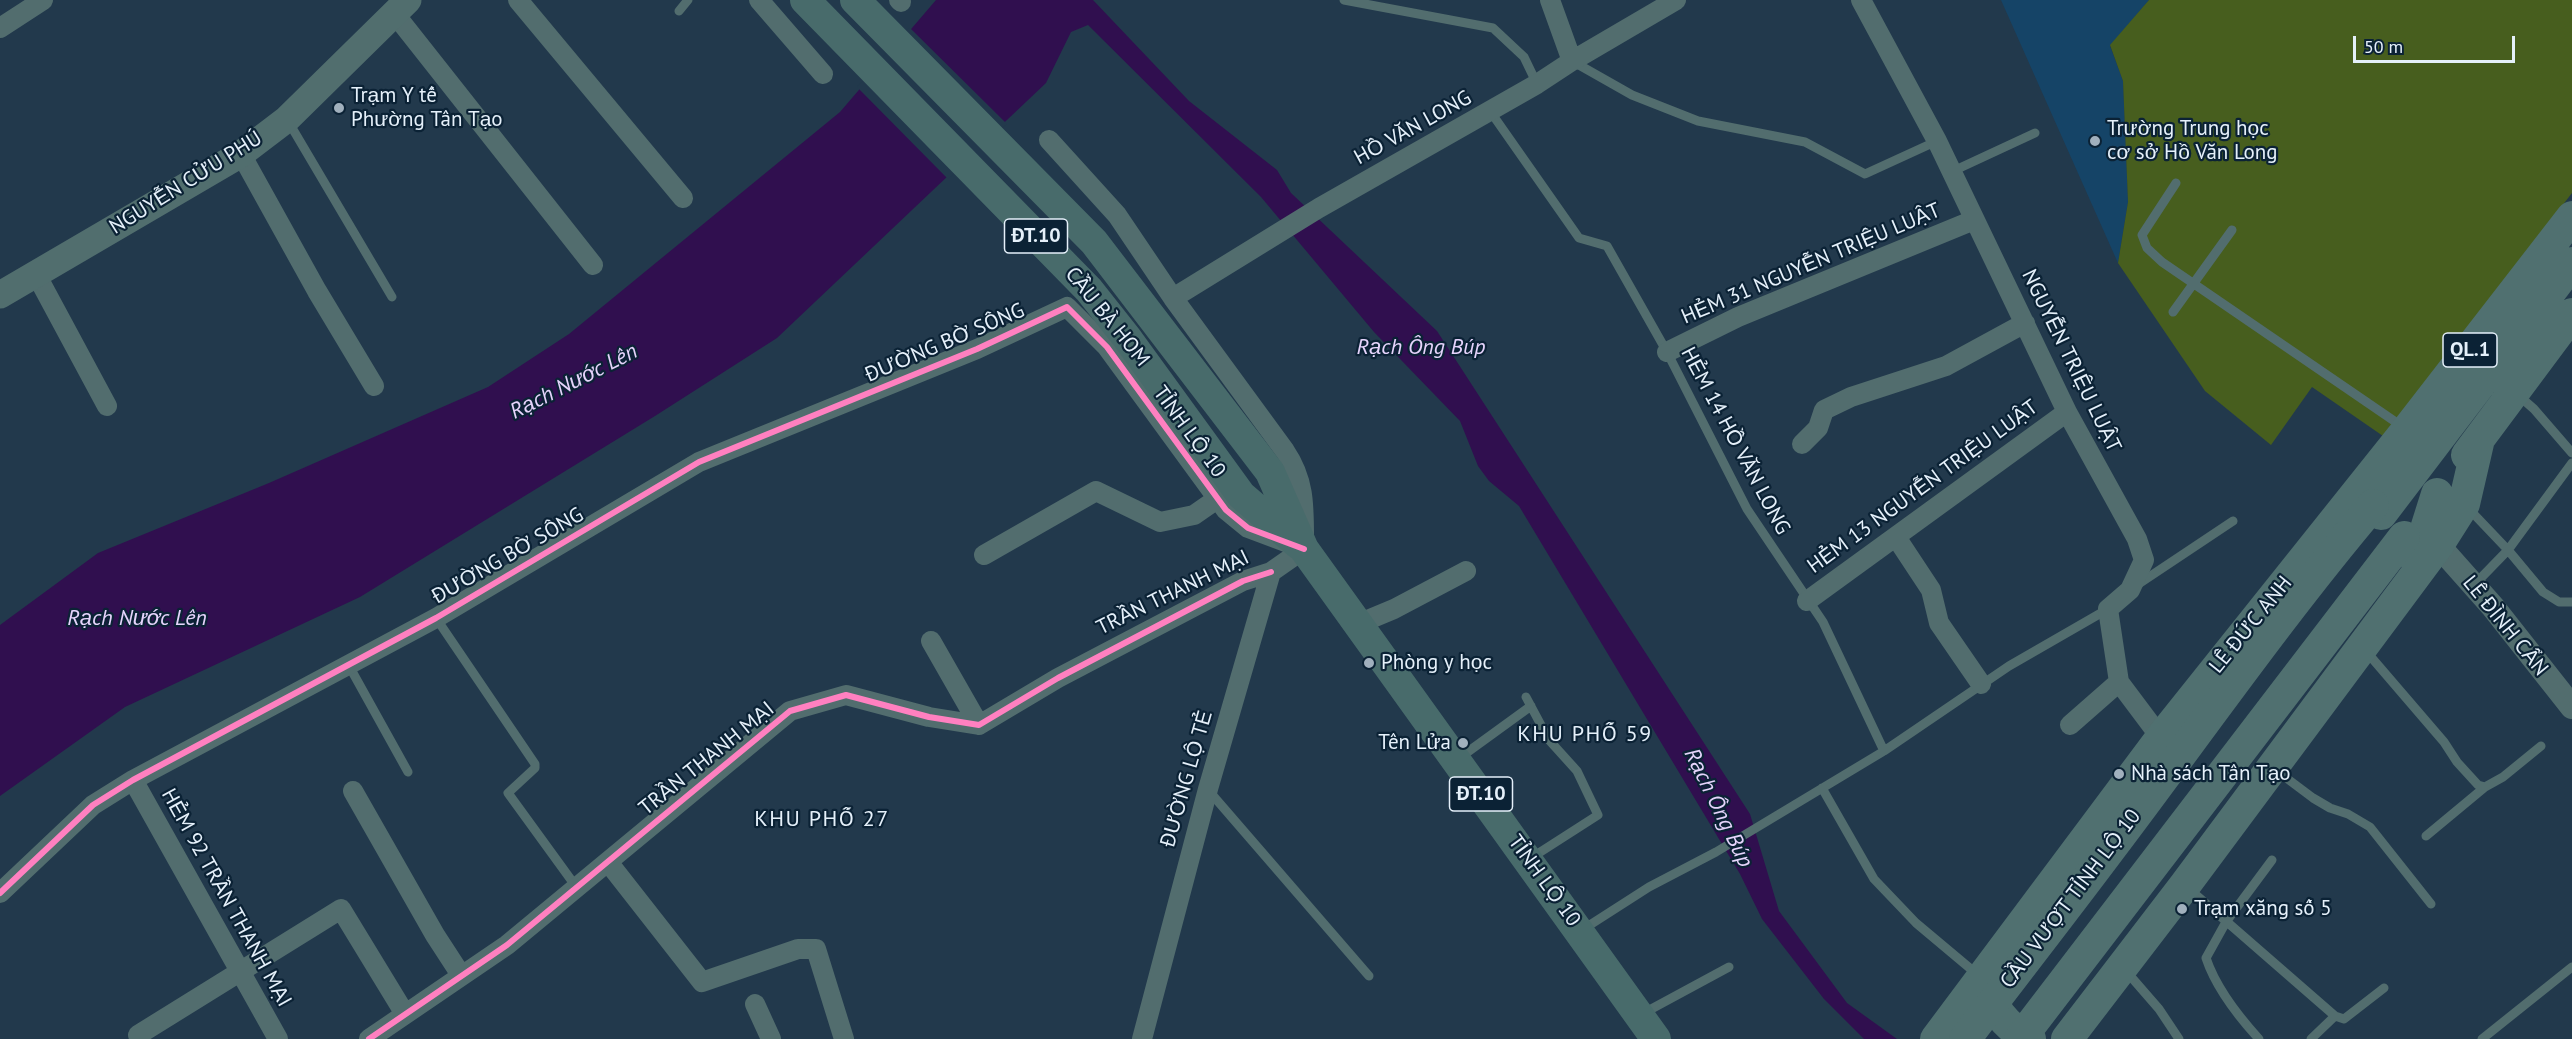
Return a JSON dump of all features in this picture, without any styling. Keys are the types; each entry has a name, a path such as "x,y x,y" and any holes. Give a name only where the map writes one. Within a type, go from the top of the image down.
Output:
{"highway":[{"name":"QL.1","path":"2419,439 2572,217"},
{"path":"2531,317 2572,223"},
{"name":"QL.1","path":"2419,439 2531,317 2572,263"},
{"name":"QL.1","path":"2513,392 2572,314"},
{"name":"CẦU VƯỢT TỈNH LỘ 10","path":"2050,1039 2420,544 2451,499 2479,439 2513,392"},
{"name":"CẦU VƯỢT TỈNH LỘ 10","path":"1965,1039 2112,847 2229,687 2373,501 2405,483 2419,439"},
{"path":"2373,501 2419,439"},
{"name":"CẦU VƯỢT TỈNH LỘ 10","path":"1991,1039 2373,501"},
{"name":"LÊ ĐỨC ANH","path":"1936,1039 2161,738 2373,501"},
{"name":"QL.1","path":"2067,1039 2185,885 2362,646 2420,544"},
{"name":"CẦU VƯỢT TỈNH LỘ 10","path":"2020,1039 2420,544"},
{"path":"1981,978 1995,1010 2018,1033 2030,1039"}],"main road":[{"name":"CẦU BÀ HOM","path":"805,0 1089,290 1127,338 1229,497"},
{"name":"CẦU BÀ HOM","path":"855,0 1094,242 1270,471"},
{"name":"NGUYỄN CỬU PHÚ","path":"0,295 241,154 286,119 401,7"},
{"name":"TỈNH LỘ 10","path":"1270,471 1304,549 1648,1027"},
{"name":"TỈNH LỘ 10","path":"1229,497 1304,549"}],"street":[{"path":"0,28 44,0"},
{"path":"518,0 683,198"},
{"path":"759,0 824,74"},
{"path":"1550,0 1572,61"},
{"name":"HỒ VĂN LONG","path":"1173,298 1319,208 1537,84 1676,0"},
{"name":"NGUYỄN TRIỆU LUẬT","path":"1861,0 1937,141 2067,412 2137,539 2144,560 2130,590 2108,609"},
{"path":"401,7 593,265"},
{"path":"1049,140 1107,202 1173,298 1293,462 1303,489 1304,549 1271,572"},
{"path":"241,154 317,291 374,386"},
{"name":"HẺM 31 NGUYỄN TRIỆU LUẬT","path":"1667,352 1738,316 1974,220"},
{"path":"36,274 107,406"},
{"name":"TỈNH LỘ 10","path":"1067,307 1107,347 1229,497"},
{"name":"ĐƯỜNG BỜ SÔNG","path":"0,893 93,805 133,780 436,618 699,462 977,349 1067,307"},
{"path":"1802,444 1818,428 1824,410 1851,397 1946,366 2025,323"},
{"name":"HẺM 13 NGUYỄN TRIỆU LUẬT","path":"1807,601 2067,412"},
{"path":"984,555 1096,491 1160,522 1194,515 1229,497"},
{"path":"1896,537 1931,590 1939,622 1981,684"},
{"name":"LÊ ĐÌNH CẨN","path":"2420,544 2474,586 2572,708"},
{"path":"1358,624 1394,609 1466,571"},
{"name":"TRẦN THANH MẠI","path":"369,1039 507,945 790,711 846,695 929,717 979,725 1058,678 1243,581 1271,572"},
{"name":"ĐƯỜNG LỘ TẺ","path":"1142,1039 1208,789 1271,572"},
{"path":"2108,609 2119,682 2161,738"},
{"path":"932,641 979,725"},
{"path":"2070,725 2119,682"},
{"name":"HẺM 92 TRẦN THANH MẠI","path":"133,780 278,1039"},
{"path":"353,790 435,935 461,975"},
{"path":"608,862 702,982 798,949 816,949 844,1039"},
{"path":"138,1035 239,970 341,909 405,1014"},
{"path":"755,1005 771,1039"}],"lane":[{"path":"680,11 688,0"},
{"path":"1344,0 1493,28 1524,57 1537,84"},
{"path":"1572,61 1632,95 1687,117 1805,142 1865,174 1937,141"},
{"name":"HẺM 14 HỒ VĂN LONG","path":"1490,111 1579,238 1607,246 1667,352 1747,509 1822,622 1884,751"},
{"path":"286,119 392,297"},
{"path":"1951,172 2035,133"},
{"path":"2176,183 2142,235 2147,248 2194,285 2248,319 2419,439"},
{"path":"2173,312 2232,230"},
{"path":"2513,392 2534,409 2572,453"},
{"path":"2474,586 2508,550 2572,463"},
{"path":"2451,499 2508,550 2543,592 2559,602 2572,602"},
{"path":"2130,590 2233,521"},
{"path":"1580,931 1649,887 1716,852 1884,751 2009,666 2108,609"},
{"path":"436,618 535,764 535,768 508,793 577,888"},
{"path":"2362,646 2444,742 2457,762 2478,785 2485,787"},
{"path":"348,664 408,772"},
{"path":"1526,697 1549,740 1578,771 1598,815 1528,860"},
{"path":"1456,760 1531,706"},
{"path":"2426,836 2485,787 2503,777 2541,746"},
{"path":"2272,768 2313,798 2370,827 2431,904"},
{"path":"1822,788 1874,879 1916,923 1981,978"},
{"path":"1208,789 1369,976"},
{"path":"2259,1039 2212,975 2206,958 2226,922 2272,860"},
{"path":"2185,885 2336,1016 2344,1019 2353,1014 2384,988"},
{"path":"1648,1027 1729,967"},
{"path":"2122,967 2159,1009 2179,1039"},
{"path":"2482,1039 2572,967"},
{"path":"2311,1039 2336,1016"}],"shaded area":[{"name":"Trường Trung học cơ sở Hồ Văn Long","path":"2001,0 2149,0 2110,46 2123,81 2128,202 2118,263"}],"green space":[{"path":"2149,0 2572,0 2572,193 2383,436 2312,387 2271,445 2205,391 2118,263 2128,202 2123,81 2110,45"}],"water":[{"name":"Rạch Nước Lên","path":"936,0 1093,0 1189,101 1277,170 1291,193 1437,331 1750,814 1779,911 1847,1003 1897,1039 1864,1039 1824,999 1762,919 1740,874 1519,506 1489,481 1478,466 1460,421 1374,332 1261,197 1088,25 1071,32 1046,83 777,338 655,416 360,597 125,707 0,796 0,625 98,553 269,483 488,387 569,334 840,112"}],"pier":[{"path":"909,27 1007,124 948,179 857,87"}],"cycle path":[{"path":"0,893 93,805 133,780 436,618 699,462 977,349 1067,307 1107,347 1226,510 1248,528 1304,549"},
{"path":"369,1039 507,945 790,711 846,695 929,717 979,725 1058,678 1243,581 1271,572"}],"place":[{"name":"Trạm Y tế Phường Tân Tạo","path":"339,108"},
{"name":"Trường Trung học cơ sở Hồ Văn Long","path":"2095,141"},
{"name":"Phòng y học","path":"1369,663"},
{"name":"Tên Lửa","path":"1463,743"},
{"name":"Nhà sách Tân Tạo","path":"2119,774"},
{"name":"Trạm xăng số 5","path":"2182,909"}],"district":[{"name":"KHU PHỐ 59","path":"1585,735"},
{"name":"KHU PHỐ 27","path":"822,820"}],"water label":[{"name":"Rạch Ông Búp","path":"1421,348"},
{"name":"Rạch Ông Búp","path":"1718,808"}]}
